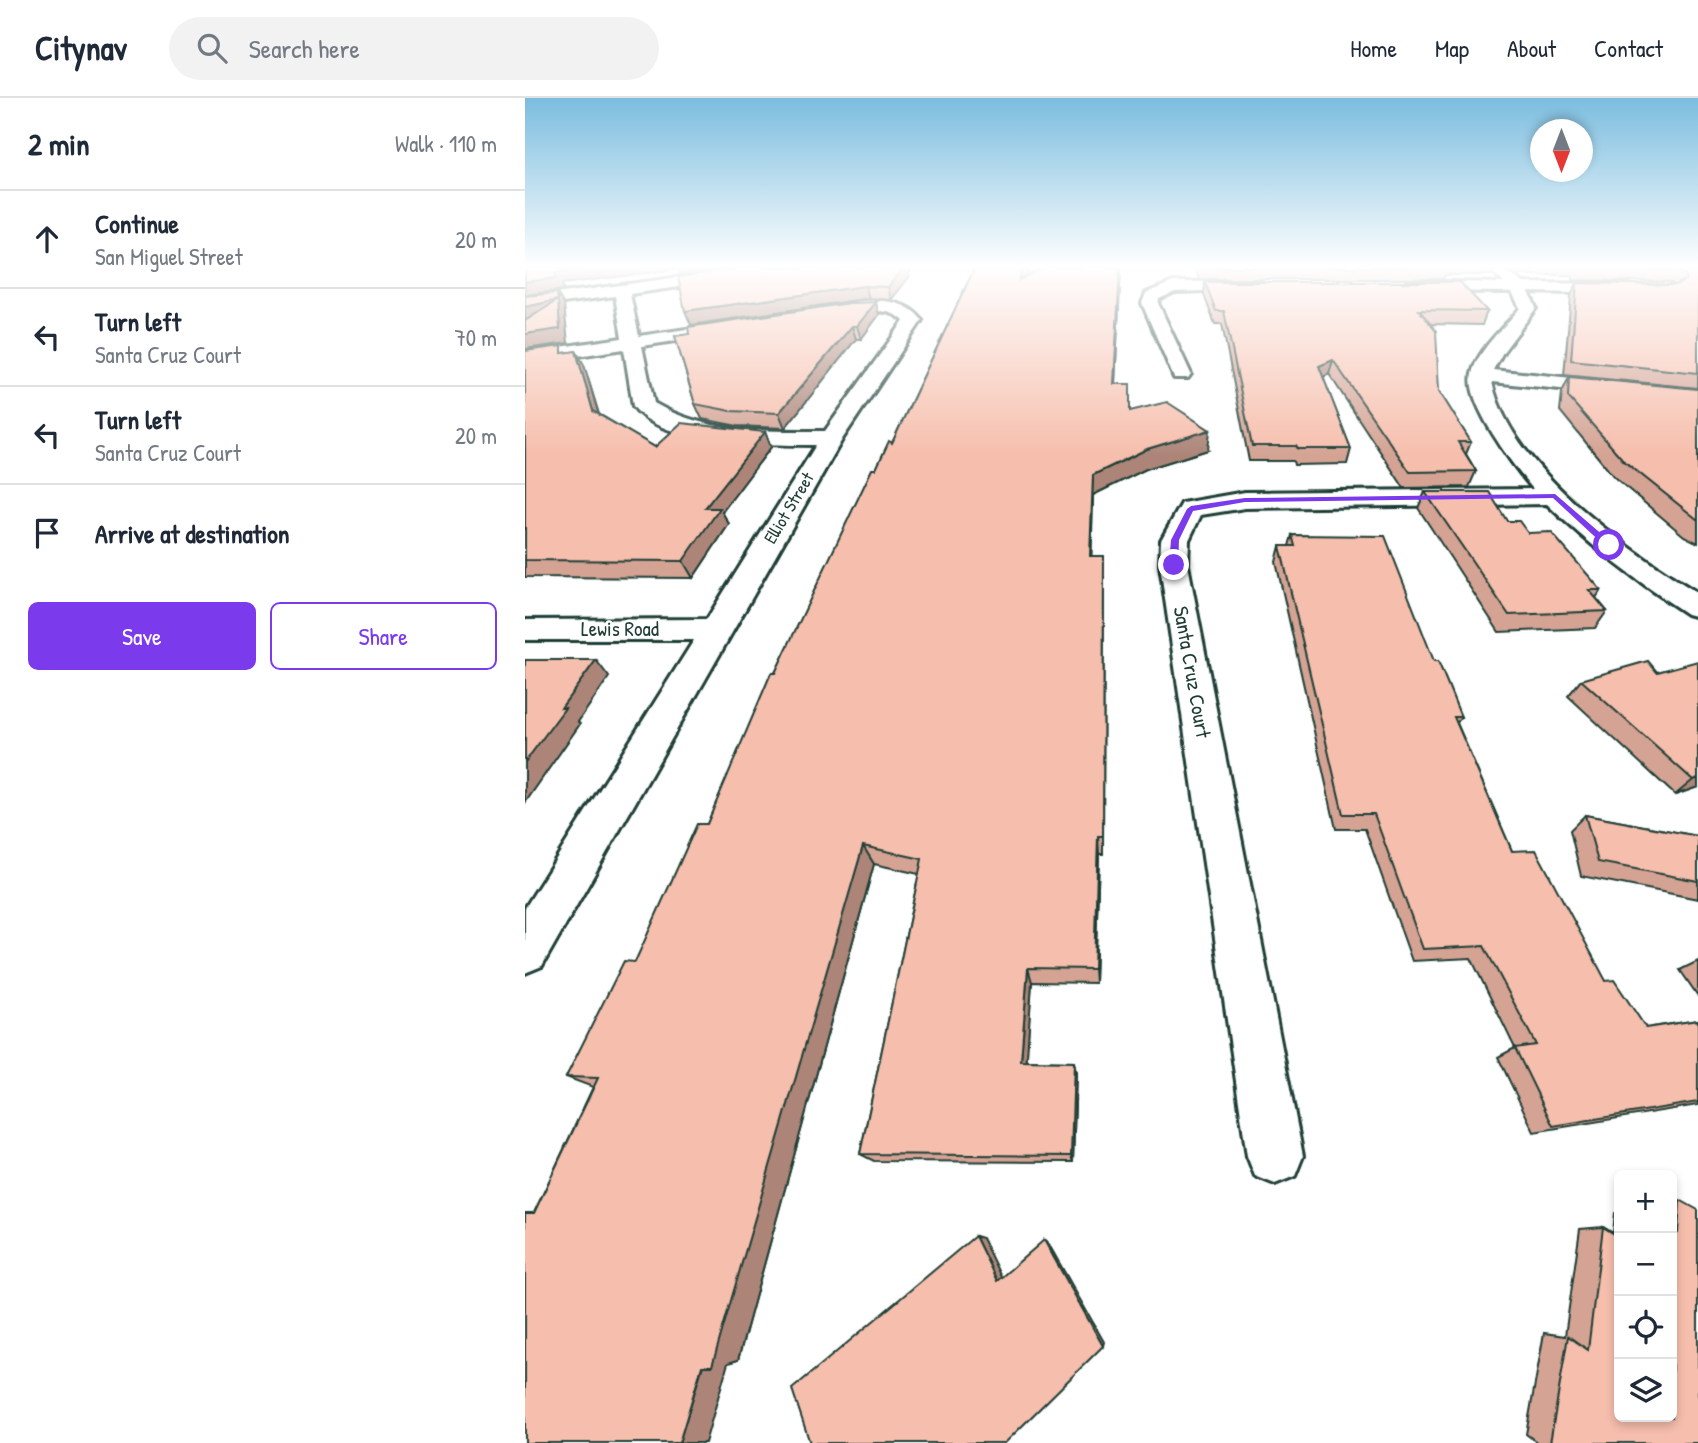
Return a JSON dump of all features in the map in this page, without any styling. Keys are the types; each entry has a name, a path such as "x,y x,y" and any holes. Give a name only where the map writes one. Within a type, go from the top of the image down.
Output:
{"street":[{"path":"629,330 644,406 662,420 718,433 753,437 832,438"},
{"path":"525,358 714,330"},
{"name":"Elliot Street","path":"525,950 715,629 832,438 906,330"},
{"path":"1162,330 1181,373"},
{"path":"1513,330 1497,346 1482,375 1482,390 1495,420 1529,468 1555,496 1609,545 1698,607"},
{"path":"1482,375 1698,397"},
{"name":"Santa Cruz Court","path":"1275,1156 1174,565 1175,540 1191,509 1245,500 1555,496"},
{"name":"Lewis Road","path":"525,630 715,629"}],"building":[{"path":"525,330 555,330 525,334"},
{"path":"688,330 849,330 779,413 731,411 695,404 675,336 689,334"},
{"path":"945,330 1117,330 1114,384 1130,384 1130,411 1167,402 1210,430 1147,449 1093,475 1090,556 1104,556 1103,836 1098,836 1094,969 1028,968 1021,1061 1074,1062 1071,1156 860,1154 922,859 863,846 712,1366 702,1366 679,1443 525,1443 525,1213 534,1213 598,1078 566,1077 624,961 635,962 697,824 707,824 771,673 775,673 872,469 876,469 889,441 892,443"},
{"path":"1228,330 1435,330 1439,391 1471,442 1458,442 1476,471 1410,472 1333,360 1319,366 1351,449 1252,446"},
{"path":"1573,330 1698,330 1698,373 1571,360"},
{"path":"562,346 562,353 576,351 593,411 655,447 681,423 765,432 705,508 720,508 683,561 525,560 525,351"},
{"path":"1569,377 1698,389 1698,520 1624,461 1568,397"},
{"path":"1425,492 1489,492 1507,521 1519,521 1528,533 1551,532 1601,590 1589,590 1607,611 1509,615"},
{"path":"1292,535 1385,536 1434,661 1438,661 1461,717 1454,717 1512,851 1536,850 1606,981 1614,980 1646,1028 1698,1020 1698,1102 1553,1126 1515,1048 1536,1045 1484,946 1423,949 1374,814 1343,814 1280,546 1295,546"},
{"path":"525,660 596,660 525,762"},
{"path":"1648,661 1657,672 1698,661 1698,778 1693,780 1581,680"},
{"path":"1585,815 1698,836 1698,881 1598,862"},
{"path":"1680,1200 1698,1210 1698,1443 1550,1443 1568,1336 1588,1350 1603,1227 1614,1234 1614,1422 1677,1422"},
{"path":"975,1236 997,1281 1044,1240 1103,1346 1005,1443 810,1443 792,1389"}],"route":[{"path":"1174,565 1175,540 1191,509 1245,500 1555,496 1609,545"}]}
